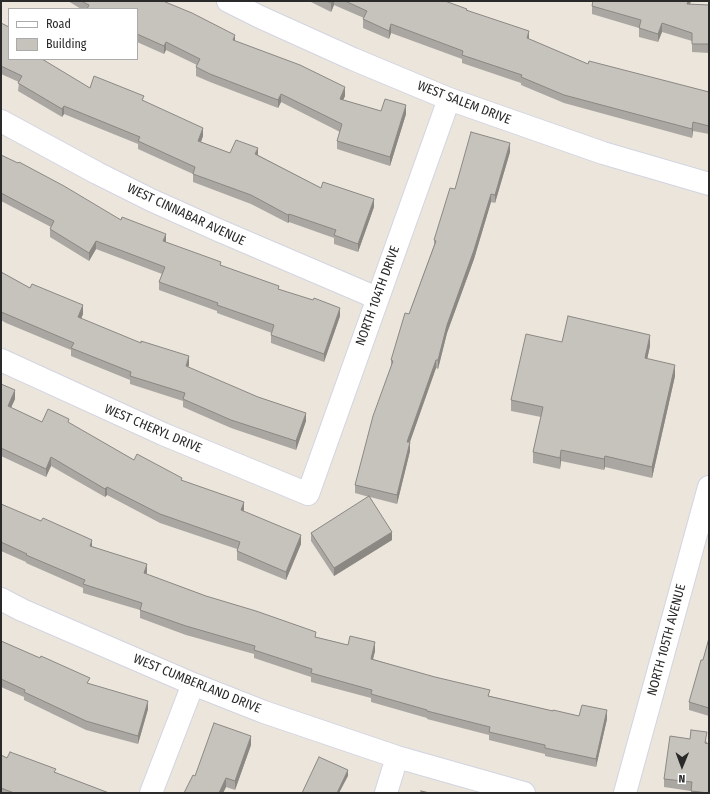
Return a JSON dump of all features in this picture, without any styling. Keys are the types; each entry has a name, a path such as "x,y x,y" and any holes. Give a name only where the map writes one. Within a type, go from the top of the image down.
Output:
{"street":[{"name":"WEST SALEM DRIVE","path":"228,1 353,59 449,99 576,144 709,184"},
{"name":"NORTH 104TH DRIVE","path":"308,494 449,99"},
{"name":"WEST CINNABAR AVENUE","path":"1,121 97,173 152,200 377,298"},
{"name":"WEST CHERYL DRIVE","path":"1,360 163,434 308,494"},
{"name":"NORTH 105TH AVENUE","path":"625,793 709,487"},
{"name":"WEST CUMBERLAND DRIVE","path":"1,599 22,610 193,684 264,712 397,757 524,793"},
{"path":"151,793 193,684"},
{"path":"386,793 397,757"}],"building":[{"path":"81,1 163,1 192,13 235,35 233,40 300,65 345,87 340,99 381,111 385,99 406,105 390,157 337,141 342,124 281,94 278,100 210,74 196,67 200,59 166,42 164,46 138,34 138,8 88,8 89,5"},
{"path":"345,1 445,1 467,9 466,10 529,31 527,38 588,64 589,61 709,92 709,126 693,122 692,129 564,95 521,77 522,75 462,55 463,51 391,24 389,31 363,19 367,11"},
{"path":"593,1 688,1 687,4 709,5 709,44 692,44 692,33 662,23 658,34 639,28 641,20 592,6"},
{"path":"1,23 8,26 8,60 44,60 90,88 94,76 144,96 142,100 203,128 198,141 230,153 236,140 258,148 255,154 321,188 323,182 374,199 358,244 334,235 336,230 289,214 288,215 251,195 193,174 195,167 138,141 140,137 64,106 62,109 18,83 22,76 1,66"},
{"path":"471,132 510,143 495,195 491,194 474,250 447,325 438,360 436,360 407,442 410,442 397,495 355,485 373,416 393,361 391,360 405,313 409,314 436,241 434,240 450,188 455,189"},
{"path":"1,155 18,163 19,162 64,186 121,220 122,217 166,234 163,241 221,262 220,265 279,286 278,289 313,300 314,298 340,308 324,354 271,335 274,325 217,305 218,303 159,282 165,267 96,241 89,253 50,229 54,221 1,193"},
{"path":"1,272 30,288 32,284 83,305 78,317 141,343 141,341 189,356 186,366 258,397 306,413 296,441 231,420 183,399 185,393 130,376 131,372 71,348 74,343 1,312"},
{"path":"568,316 650,335 645,358 675,365 652,467 605,456 604,459 561,450 560,458 533,452 543,407 511,400 526,334 562,342"},
{"path":"1,384 15,390 8,406 42,422 48,409 69,419 68,422 134,460 137,454 182,478 181,480 244,502 241,510 301,535 286,572 237,551 240,542 160,514 107,487 105,489 51,457 46,469 1,448"},
{"path":"369,496 392,532 334,568 311,533"},
{"path":"1,504 41,521 43,518 92,540 90,546 147,564 144,573 206,596 256,611 316,632 315,637 348,645 350,636 375,642 371,659 435,677 490,690 488,696 553,711 579,716 582,705 607,710 596,759 545,748 545,745 489,732 490,727 427,711 371,694 372,690 311,673 312,669 254,650 255,646 186,626 140,610 142,603 83,584 85,580 26,555 27,554 1,542"},
{"path":"709,638 709,708 689,702"},
{"path":"1,641 40,658 41,656 90,678 87,683 148,701 138,736 86,721 24,692 25,690 1,679"},
{"path":"214,723 251,736 235,781 226,778 219,793 184,793 193,775 195,776"},
{"path":"691,730 707,732 705,743 709,744 709,793 691,791 692,782 664,779 670,736 690,739"},
{"path":"10,752 56,769 54,772 109,793 14,793 1,788 1,755 7,758"},
{"path":"319,757 348,770 337,793 302,793"}]}
